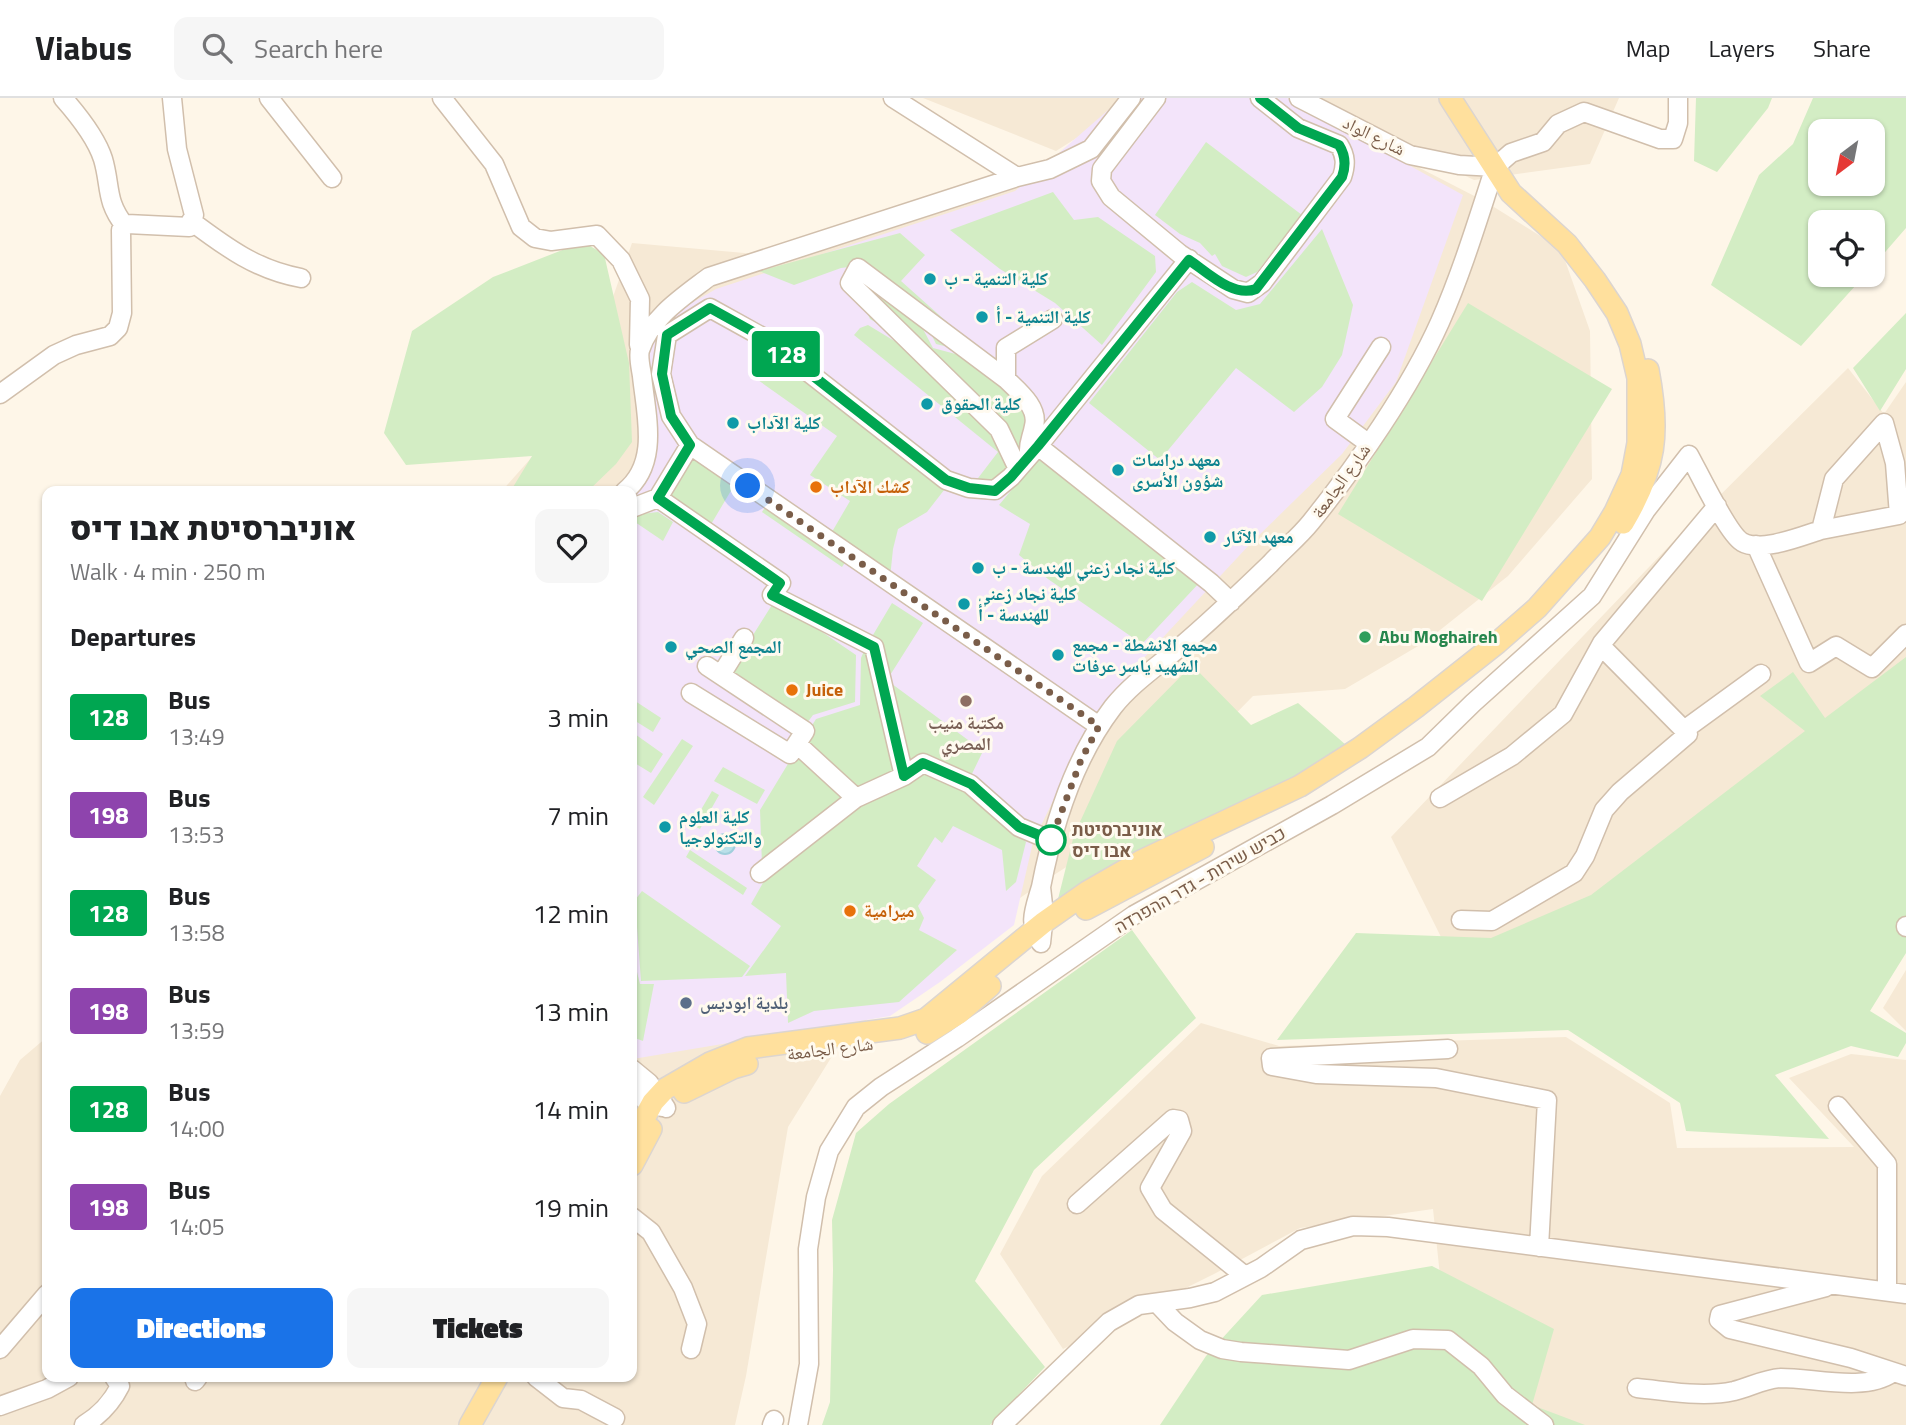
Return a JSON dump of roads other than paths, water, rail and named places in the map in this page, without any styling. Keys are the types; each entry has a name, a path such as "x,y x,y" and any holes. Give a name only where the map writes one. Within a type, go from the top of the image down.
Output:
{"main road":[{"path":"1039,933 1342,776 1422,719 1474,677 1566,595 1611,543 1641,493 1650,466 1654,404 1646,355 1628,310 1597,260 1574,234 1495,167 1450,98"},
{"name":"شارع الجامعة","path":"637,1134 674,1082 710,1063 748,1048 900,1028 926,1019 1039,933"},
{"name":"شارع الجامعة","path":"637,1156 657,1118 658,1103"},
{"path":"470,1425 493,1382"}],"street":[{"path":"63,98 99,149 104,160 114,213 125,226"},
{"path":"0,394 54,355 76,345 110,336 118,328 122,313 121,230 127,224 189,227 194,215 177,149 172,98"},
{"path":"269,98 332,178"},
{"path":"442,98 495,164 521,227 535,239 551,241 597,235 621,260 640,299 639,352 649,435 646,462 632,486"},
{"path":"892,98 1017,177"},
{"path":"1156,98 1102,169 1101,181 1111,197 1189,260 1233,289 1248,293 1256,289 1342,177 1346,166 1339,145 1298,128 1260,98"},
{"name":"شارع الواد","path":"1299,98 1410,155 1459,165 1495,167"},
{"path":"1495,167 1511,152 1543,142 1559,124 1584,112 1660,139 1673,139 1678,123 1678,98"},
{"path":"639,352 651,328 673,305 709,277 1017,177 1050,169 1091,149 1128,99"},
{"name":"شارع الجامعة","path":"1039,933 1034,914 1051,840 1081,760 1099,726 1115,704 1136,683 1231,602 1309,525 1352,469 1406,385 1440,323 1472,239 1495,167"},
{"path":"191,221 250,261 275,273 301,278"},
{"path":"1099,726 690,445 671,416 662,374 667,335 710,308 766,339 946,480 969,488 995,491 1034,450 1189,260"},
{"path":"1018,468 999,429 850,283 858,268 1006,379 1032,408 1035,425 1028,440 1034,450 1211,583 1231,602"},
{"path":"1006,379 1006,348 1053,319"},
{"path":"1368,443 1335,419 1381,347"},
{"path":"1440,798 1512,756 1563,714 1601,646 1717,506 1731,533 1744,543 1756,545 1899,515 1895,463 1884,423 1834,479 1821,530"},
{"path":"637,506 658,498 690,445"},
{"name":"כביש שירות - גדר ההפרדה","path":"798,1425 809,1364 808,1249 816,1197 829,1151 856,1107 881,1087 957,1038 1134,915 1332,805 1428,747 1592,596 1646,510 1689,455 1717,506"},
{"path":"658,498 780,583 772,595 874,647 904,776"},
{"path":"1756,545 1809,663 1836,646 1872,668 1906,635"},
{"path":"691,693 790,754 805,731 714,671 744,638"},
{"path":"1461,920 1492,921 1574,873 1585,856 1604,810 1620,792 1688,734 1601,646"},
{"path":"1684,730 1761,674"},
{"path":"797,744 856,798"},
{"path":"760,873 856,798 904,776 923,763 971,784 1019,827 1051,840"},
{"path":"1448,1049 1271,1058 1272,1066 1316,1074 1436,1078 1546,1100 1539,1247"},
{"path":"637,1073 649,1083 658,1103"},
{"path":"637,1092 658,1103"},
{"path":"1838,1106 1887,1164 1887,1291"},
{"path":"1077,1204 1173,1119 1179,1120 1182,1131 1150,1188 1163,1210 1245,1276"},
{"path":"637,1221 651,1232 682,1288 696,1324 691,1349"},
{"path":"1002,1425 1109,1322 1139,1305 1215,1292 1301,1240 1353,1226 1388,1227 1906,1294"},
{"path":"1837,1284 1740,1308 1720,1315 1718,1320 1730,1329 1852,1358 1899,1374"},
{"path":"0,1349 42,1300"},
{"path":"1157,1303 1175,1322 1200,1340 1222,1349 1241,1352 1349,1360 1413,1339 1448,1340 1481,1366 1505,1395 1544,1425"},
{"path":"1637,1388 1709,1394 1735,1391 1757,1382 1779,1378 1862,1383 1899,1374"},
{"path":"0,1406 60,1382"},
{"path":"84,1425 113,1401 120,1387 117,1382"},
{"path":"542,1382 563,1398 581,1400 615,1418"}],"water":[{"path":"725,834 732,837 735,844 732,851 725,854 718,851 715,844 718,837"}],"place":[{"name":"كلية التنمية - ب","path":"930,279"},
{"name":"كلية التنمية - أ","path":"982,317"},
{"name":"كلية الحقوق","path":"927,404"},
{"name":"كلية الآداب","path":"733,423"},
{"name":"معهد دراسات شؤون الأسرى","path":"1118,470"},
{"name":"كشك الآداب","path":"816,487"},
{"name":"معهد الآثار","path":"1210,537"},
{"name":"كلية نجاد زعني للهندسة - ب","path":"978,568"},
{"name":"كلية نجاد زعني للهندسة - أ","path":"964,604"},
{"name":"Abu Moghaireh","path":"1365,637"},
{"name":"المجمع الصحي","path":"671,647"},
{"name":"مجمع الانشطة - مجمع الشهيد ياسر عرفات","path":"1058,655"},
{"name":"Juice","path":"792,690"},
{"name":"مكتبة منيب المصري","path":"966,701"},
{"name":"كلية العلوم والتكنولوجيا","path":"665,827"},
{"name":"אוניברסיטת אבו דיס","path":"1051,840"},
{"name":"ميرامية","path":"850,911"},
{"name":"بلدية ابوديس","path":"686,1003"}]}
